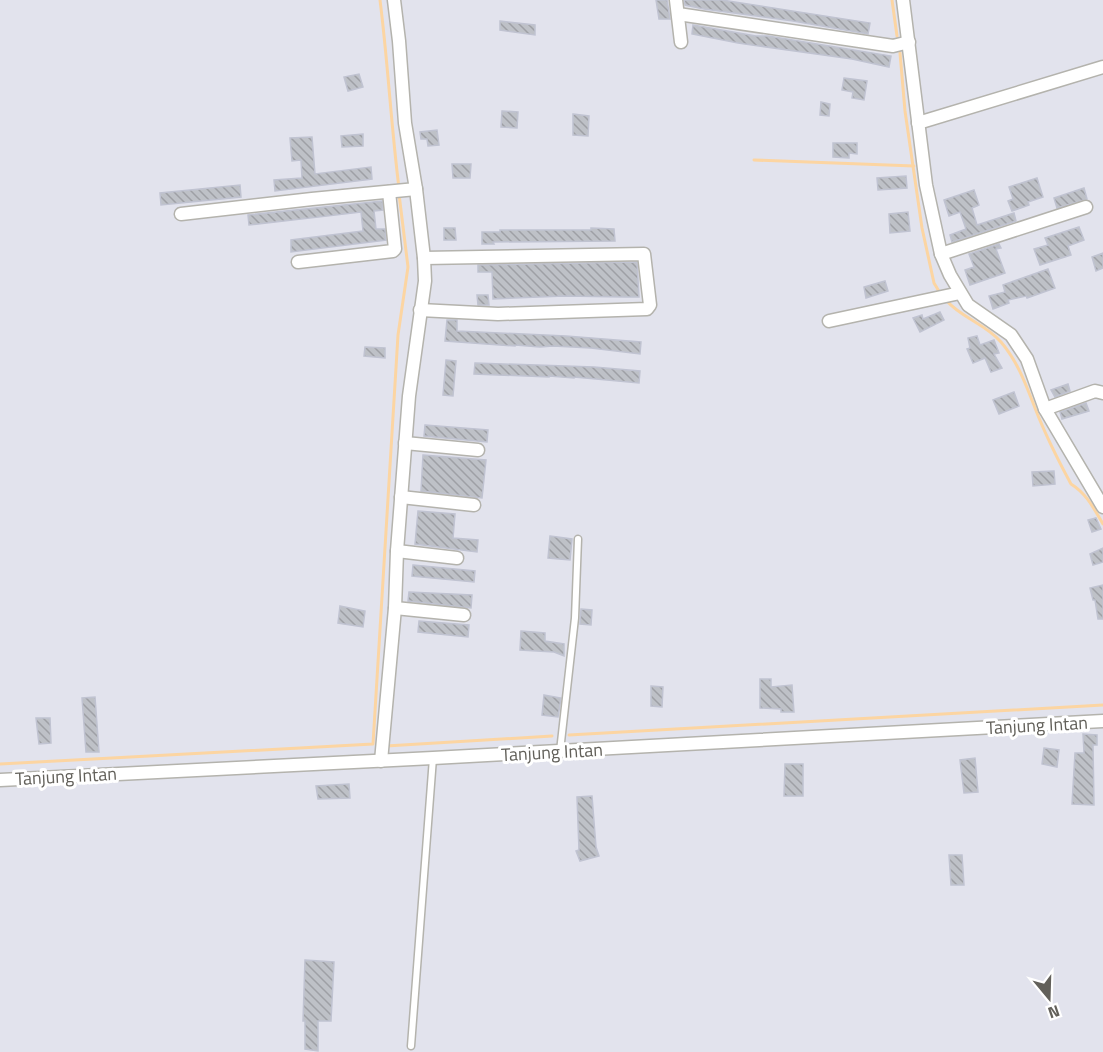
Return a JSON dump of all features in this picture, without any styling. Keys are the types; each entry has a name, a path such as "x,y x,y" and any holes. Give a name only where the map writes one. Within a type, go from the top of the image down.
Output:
{"street":[{"path":"381,761 395,608 405,443 425,281 424,258 412,190 394,0"},
{"path":"676,0 681,42"},
{"path":"903,0 926,185 941,254 950,275 968,305 1011,335 1028,359 1045,409 1103,507"},
{"path":"678,14 893,46 909,42"},
{"path":"918,123 1103,67"},
{"path":"181,214 412,190"},
{"path":"298,262 393,251 395,249 391,192"},
{"path":"941,254 1086,207"},
{"path":"420,310 498,314 647,309 650,305 644,254 424,258"},
{"path":"829,321 960,293"},
{"path":"1045,409 1095,390 1103,393"},
{"path":"405,443 478,450"},
{"path":"401,497 474,505"},
{"path":"397,551 457,558"},
{"path":"395,608 464,615"},
{"name":"Tanjung Intan","path":"0,780 1103,721"}],"lane":[{"path":"560,751 574,618 578,538"},
{"path":"411,1046 433,758"}],"building":[{"path":"656,0 667,0 670,19 659,19"},
{"path":"684,0 722,0 870,23 868,34 704,9 685,5"},
{"path":"500,21 535,25 535,35 500,30"},
{"path":"693,25 891,56 889,67 692,34"},
{"path":"359,74 363,87 348,91 344,77"},
{"path":"844,78 867,81 864,100 852,98 853,92 842,90"},
{"path":"821,102 830,104 829,116 820,115"},
{"path":"502,111 518,112 517,128 501,127"},
{"path":"573,114 589,116 588,136 573,135"},
{"path":"437,130 439,145 428,146 427,139 421,139 420,132"},
{"path":"363,134 363,146 342,147 341,136"},
{"path":"312,137 315,174 371,167 372,179 275,191 274,180 302,178 301,160 292,161 290,138"},
{"path":"833,143 857,143 857,154 849,153 849,158 833,157"},
{"path":"452,164 471,164 470,178 453,178"},
{"path":"906,176 907,188 878,190 877,178"},
{"path":"1037,178 1043,197 1012,211 1008,201 1013,199 1009,187"},
{"path":"240,185 241,197 161,205 160,193"},
{"path":"1084,188 1087,199 1057,208 1054,198"},
{"path":"974,190 979,205 972,208 977,225 1014,213 1016,221 952,242 950,235 966,229 960,212 949,216 944,200"},
{"path":"382,201 383,210 374,211 376,229 385,229 386,240 291,252 291,240 363,231 361,212 249,225 248,215"},
{"path":"908,212 910,231 890,233 889,214"},
{"path":"1079,227 1084,240 1068,246 1071,255 1040,265 1034,249 1048,245 1045,238"},
{"path":"444,228 455,228 456,240 444,240"},
{"path":"591,228 614,229 615,241 482,244 482,232 591,230"},
{"path":"999,244 1001,248 996,249 1005,273 970,285 965,270 974,267 969,254"},
{"path":"1103,253 1103,268 1096,271 1092,257"},
{"path":"637,262 639,297 564,296 493,299 492,272 478,272 478,265"},
{"path":"1048,269 1055,288 1027,298 1026,296 1008,300 1009,303 993,309 989,296 1005,292 1003,285"},
{"path":"885,281 888,291 866,298 864,287"},
{"path":"477,295 488,295 489,305 478,305"},
{"path":"940,312 944,320 920,332 913,318 922,315 923,319"},
{"path":"447,320 457,320 457,331 641,342 640,354 591,348 445,341"},
{"path":"977,336 980,345 994,340 999,353 994,354 1002,368 991,372 985,358 973,363 967,349 970,348 968,338"},
{"path":"365,347 385,348 385,358 364,356"},
{"path":"446,360 456,361 453,396 443,395"},
{"path":"475,363 640,371 639,383 574,377 474,374"},
{"path":"1068,384 1070,391 1055,397 1051,390"},
{"path":"1014,392 1019,406 999,414 993,400"},
{"path":"1086,403 1089,411 1062,419 1060,412"},
{"path":"425,425 488,430 487,442 424,436"},
{"path":"423,455 486,460 482,498 421,491"},
{"path":"1054,471 1055,484 1033,486 1032,472"},
{"path":"418,511 455,514 453,538 478,540 477,552 415,544"},
{"path":"1096,518 1101,529 1092,532 1088,520"},
{"path":"550,536 572,539 570,560 548,558"},
{"path":"1103,548 1103,562 1093,565 1090,554"},
{"path":"413,565 475,571 474,582 412,576"},
{"path":"1103,585 1103,619 1098,619 1095,600 1093,600 1090,588"},
{"path":"409,592 472,595 471,608 408,601"},
{"path":"340,606 365,611 363,627 338,623"},
{"path":"581,609 592,610 591,625 580,624"},
{"path":"419,621 469,625 468,637 418,632"},
{"path":"521,631 545,633 545,641 564,644 564,656 554,652 520,650"},
{"path":"760,679 771,679 771,687 792,685 794,712 760,708"},
{"path":"651,686 663,687 662,707 651,706"},
{"path":"544,695 561,698 558,717 542,715"},
{"path":"95,697 99,752 86,752 82,698"},
{"path":"36,718 50,718 51,743 39,744"},
{"path":"1083,734 1097,735 1097,745 1093,745 1094,805 1072,804 1075,753 1084,753"},
{"path":"1044,748 1059,750 1057,767 1042,764"},
{"path":"975,758 978,792 964,793 960,760"},
{"path":"785,764 803,764 803,796 784,796"},
{"path":"349,784 350,798 318,799 316,786"},
{"path":"592,796 596,847 599,856 580,861 576,851 579,850 577,797"},
{"path":"949,855 962,855 964,885 951,885"},
{"path":"305,960 334,962 331,1021 318,1021 318,1051 305,1049 305,1021 303,1021"}],"waterway":[{"path":"380,0 399,188"},
{"path":"892,0 897,36"},
{"path":"900,53 905,111 922,228 934,283 940,293"},
{"path":"754,160 914,166"},
{"path":"0,764 373,744 398,335 408,267 399,194"},
{"path":"946,300 959,312 988,330 1007,350 1021,374 1047,437 1071,484 1086,497 1103,524"},
{"path":"569,735 1103,705"},
{"path":"386,746 552,736"}]}
